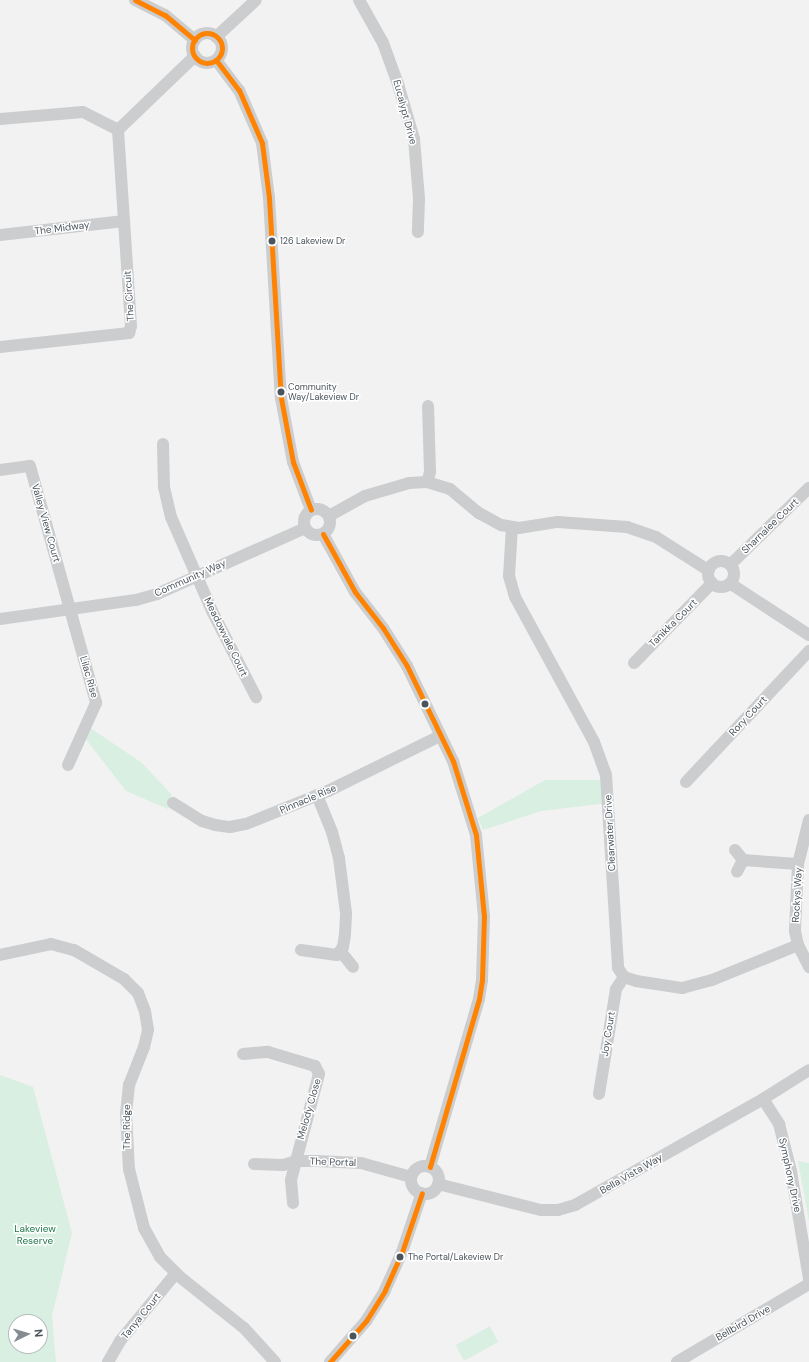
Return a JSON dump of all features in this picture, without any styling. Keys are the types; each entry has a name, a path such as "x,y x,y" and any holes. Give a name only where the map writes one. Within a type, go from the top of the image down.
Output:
{"street":[{"path":"135,0 165,15 195,40"},
{"path":"216,37 256,0"},
{"name":"Eucalypt Drive","path":"359,0 383,43 410,125 419,200 418,232"},
{"path":"203,34 216,37 222,48 216,60 202,62 195,56 192,48 195,40 203,34"},
{"path":"0,119 83,112 118,130 195,56"},
{"path":"216,60 239,90 262,143 269,198 281,398 293,462 311,510"},
{"name":"The Circuit","path":"0,347 129,333 131,326 118,130"},
{"name":"The Midway","path":"0,236 124,221"},
{"path":"427,482 430,472 428,406"},
{"name":"Meadowvale Court","path":"162,444 164,487 171,517 197,576 256,697"},
{"name":"Valley View Court","path":"0,470 30,466 70,608"},
{"path":"329,516 365,496 409,483 427,482 450,489 490,520 512,527 533,527 558,522 627,526 656,537 708,570"},
{"name":"Sharnalee Court","path":"731,564 809,488"},
{"path":"321,509 329,516 330,526 323,534 311,534 305,528 304,518 311,510 321,509"},
{"name":"Clearwater Drive","path":"512,527 509,576 515,597 594,742 606,775 616,950 618,968 624,977"},
{"name":"Community Way","path":"0,619 70,608 136,600 197,576 305,528"},
{"path":"323,534 355,592 400,652 453,761 476,835 484,916 484,951 478,999 430,1167"},
{"path":"731,584 735,577 731,564 723,560 714,562 708,570 708,577 712,583 718,587 731,584 809,635"},
{"name":"Tanikka Court","path":"634,663 712,583"},
{"name":"Lilac Rise","path":"68,764 96,703 70,608"},
{"name":"Rory Court","path":"686,782 809,651"},
{"name":"Pinnacle Rise","path":"173,803 202,821 230,827 264,818 440,736"},
{"path":"301,950 337,955 341,952 345,934 343,886 332,832 316,795"},
{"name":"Rockys Way","path":"809,820 798,864 796,931 798,945 809,967"},
{"path":"735,850 743,860 798,864"},
{"path":"737,872 743,860"},
{"name":"The Ridge","path":"0,955 51,944 74,950 124,979 138,994 145,1011 148,1030 144,1047 129,1085 126,1114 129,1169 144,1228 160,1257 176,1273 244,1328 275,1362"},
{"path":"624,977 682,988 712,980 798,945"},
{"path":"341,952 354,967"},
{"name":"Joy Court","path":"599,1094 616,989 624,977"},
{"name":"Melody Close","path":"243,1054 268,1052 315,1066 319,1074 291,1180 293,1202"},
{"name":"Bella Vista Way","path":"438,1184 534,1209 558,1210 591,1196 763,1099 809,1070"},
{"name":"Symphony Drive","path":"763,1099 779,1124 791,1171 809,1278"},
{"name":"The Portal","path":"254,1164 283,1165 297,1161 361,1163 411,1177"},
{"path":"419,1167 430,1167 437,1174 438,1184 431,1192 422,1193 414,1189 411,1177 419,1167"},
{"path":"330,1362 366,1321 385,1290 402,1252 422,1193"},
{"name":"Tanya Court","path":"108,1362 120,1341 176,1273"},
{"name":"Bellbird Drive","path":"677,1362 809,1284"}],"green space":[{"path":"89,727 142,763 172,795 168,809 126,791 85,738"},
{"path":"545,780 603,780 608,803 541,811 483,830 478,818"},
{"name":"Lakeview Reserve","path":"0,1075 33,1087 72,1233 52,1316 56,1362 0,1362"},
{"path":"798,1161 809,1163 809,1221"},
{"path":"490,1326 498,1342 464,1361 456,1345"}],"transit line":[{"path":"135,0 165,15 195,40"},
{"path":"207,33 217,38 222,48 217,58 207,63 197,58 192,48 197,38 207,33"},
{"path":"216,60 239,90 262,143 269,198 281,398 293,462 311,510"},
{"path":"323,534 355,592 383,628 407,666 453,761 476,835 484,916 482,980 479,999 430,1167"},
{"path":"330,1362 366,1321 385,1290 402,1252 422,1193"}],"place":[{"name":"126 Lakeview Dr","path":"272,241"},
{"name":"Community Way/Lakeview Dr","path":"281,392"},
{"name":"The Portal/Lakeview Dr","path":"400,1257"}]}
